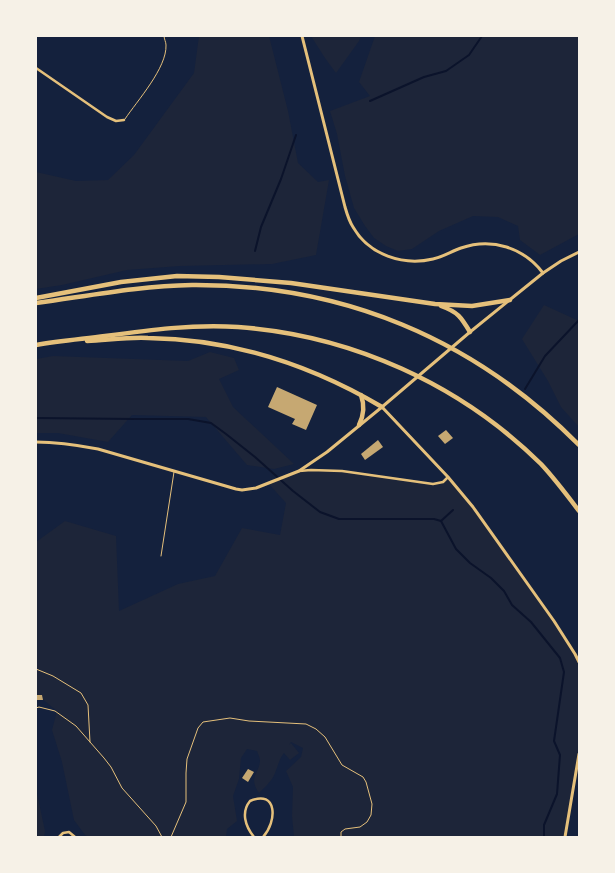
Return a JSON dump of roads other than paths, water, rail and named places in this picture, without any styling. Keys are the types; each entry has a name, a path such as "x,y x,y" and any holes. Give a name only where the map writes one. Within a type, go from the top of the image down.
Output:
{"highway":[{"path":"36,298 121,282 177,276 200,276 290,283 435,304 472,306 510,300"},
{"path":"36,303 142,288 190,285 253,287 302,294 338,302 372,313 428,336 475,360 555,420 579,445"},
{"path":"435,304 458,315 463,320 470,332"},
{"path":"36,345 165,328 237,327 283,332 321,340 364,352 395,365 446,392 478,412 540,464 557,482 579,511"},
{"path":"42,344 148,338 205,342 235,347 299,366 329,379 382,407"},
{"path":"359,425 363,417 363,402 361,395"}],"street":[{"path":"302,36 345,207 354,228 369,245 391,257 412,262 434,259 470,245 488,243 498,244 518,252 529,259 535,263 543,273"},
{"path":"36,68 107,117 116,121 124,120"},
{"path":"36,442 61,442 80,445 242,490 256,488 299,471 326,452 543,273 561,261 579,252"},
{"path":"382,407 448,477 473,507 550,614 579,662"},
{"path":"299,471 342,471 433,484 443,482 448,477"},
{"path":"565,837 579,754"},
{"path":"254,837 247,826 245,811 250,800 261,798 270,803 273,812 271,825 263,837"},
{"path":"59,837 63,833 69,832 75,837"}],"lane":[{"path":"124,120 160,68 165,55 166,45 164,36"},
{"path":"161,556 174,471"}],"waterway":[{"path":"370,101 424,77 446,71 469,55 482,36"},
{"path":"255,251 261,227 281,179 296,135"},
{"path":"525,389 545,356 579,320"},
{"path":"36,418 188,419 211,423 255,457 293,491 320,512 339,519 434,519 441,521 456,549 470,563 491,578 504,591 512,605 531,622 560,658 564,672 554,741 560,755 557,794 544,825 544,837"},
{"path":"441,521 453,510"}]}
